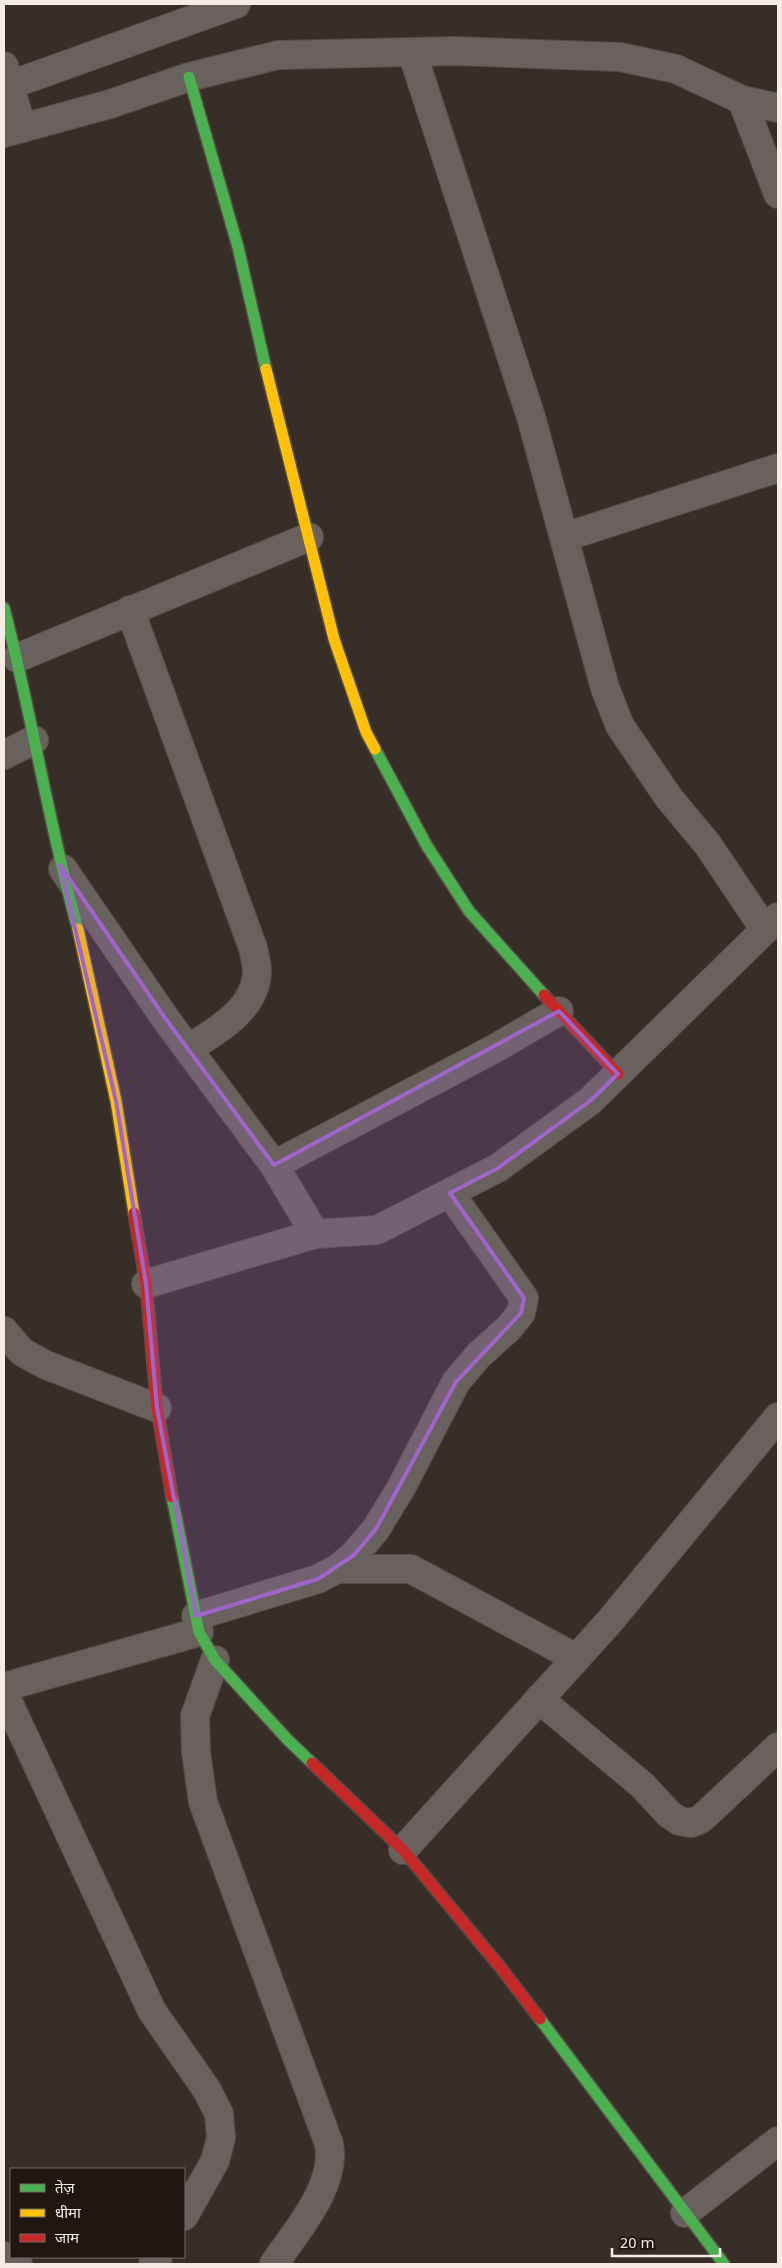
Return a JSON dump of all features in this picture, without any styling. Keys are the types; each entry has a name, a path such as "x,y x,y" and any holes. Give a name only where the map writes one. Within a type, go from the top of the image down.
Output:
{"street":[{"path":"236,4 7,76 13,130 110,104 189,77 278,55 456,51 620,58 676,69 742,100 778,108"},
{"path":"146,1284 315,1234 377,1230 498,1168 590,1101 772,923 669,798 620,726 605,688 565,536 516,370 412,52"},
{"path":"189,77 238,247 334,639 366,732 427,846 469,911 505,953 618,1074"},
{"path":"742,100 778,194"},
{"path":"565,536 778,468"},
{"path":"17,658 309,537"},
{"path":"4,608 17,658 60,865 84,951 116,1101 146,1284 157,1408 175,1518 197,1624 215,1660 287,1739 404,1850 501,1968 724,2264"},
{"path":"130,610 253,948 257,971 252,991 239,1013 188,1049"},
{"path":"4,755 34,740"},
{"path":"60,865 188,1049 274,1165 315,1234"},
{"path":"274,1165 492,1050 559,1011"},
{"path":"4,1687 197,1624 318,1579 337,1569 354,1555 376,1529 401,1488 456,1382 479,1355 509,1328 521,1313 524,1298 450,1194"},
{"path":"4,1330 22,1352 46,1365 157,1408"},
{"path":"404,1850 610,1621 778,1417"},
{"path":"337,1569 411,1569 576,1658"},
{"path":"215,1660 195,1716 196,1752 203,1802 329,2144 332,2157 329,2174 318,2197 274,2264"},
{"path":"4,1693 152,2011 207,2090 219,2114 221,2138 215,2161 185,2214"},
{"path":"539,1699 642,1785 669,1814 679,1821 691,1823 701,1819 778,1748"},
{"path":"685,2213 778,2141"},
{"path":"4,2256 18,2264"}],"highlighted area":[{"path":"60,865 165,1018 274,1165 559,1011 618,1074 590,1101 498,1168 450,1193 524,1298 521,1313 456,1382 376,1529 354,1555 318,1579 196,1616 157,1408 146,1284 116,1101"}],"traffic: fast":[{"path":"189,77 238,247 266,369"},
{"path":"4,608 67,889 78,929"},
{"path":"375,749 427,846 469,911 544,995"},
{"path":"172,1497 199,1632 215,1660 287,1739 312,1763"},
{"path":"540,2019 724,2264"}],"traffic: slow":[{"path":"266,369 334,639 366,732 375,749"},
{"path":"78,929 116,1101 134,1213"}],"traffic: jam":[{"path":"544,995 618,1074"},
{"path":"134,1213 146,1284 157,1408 172,1497"},
{"path":"312,1763 403,1850 501,1968 540,2019"}]}
